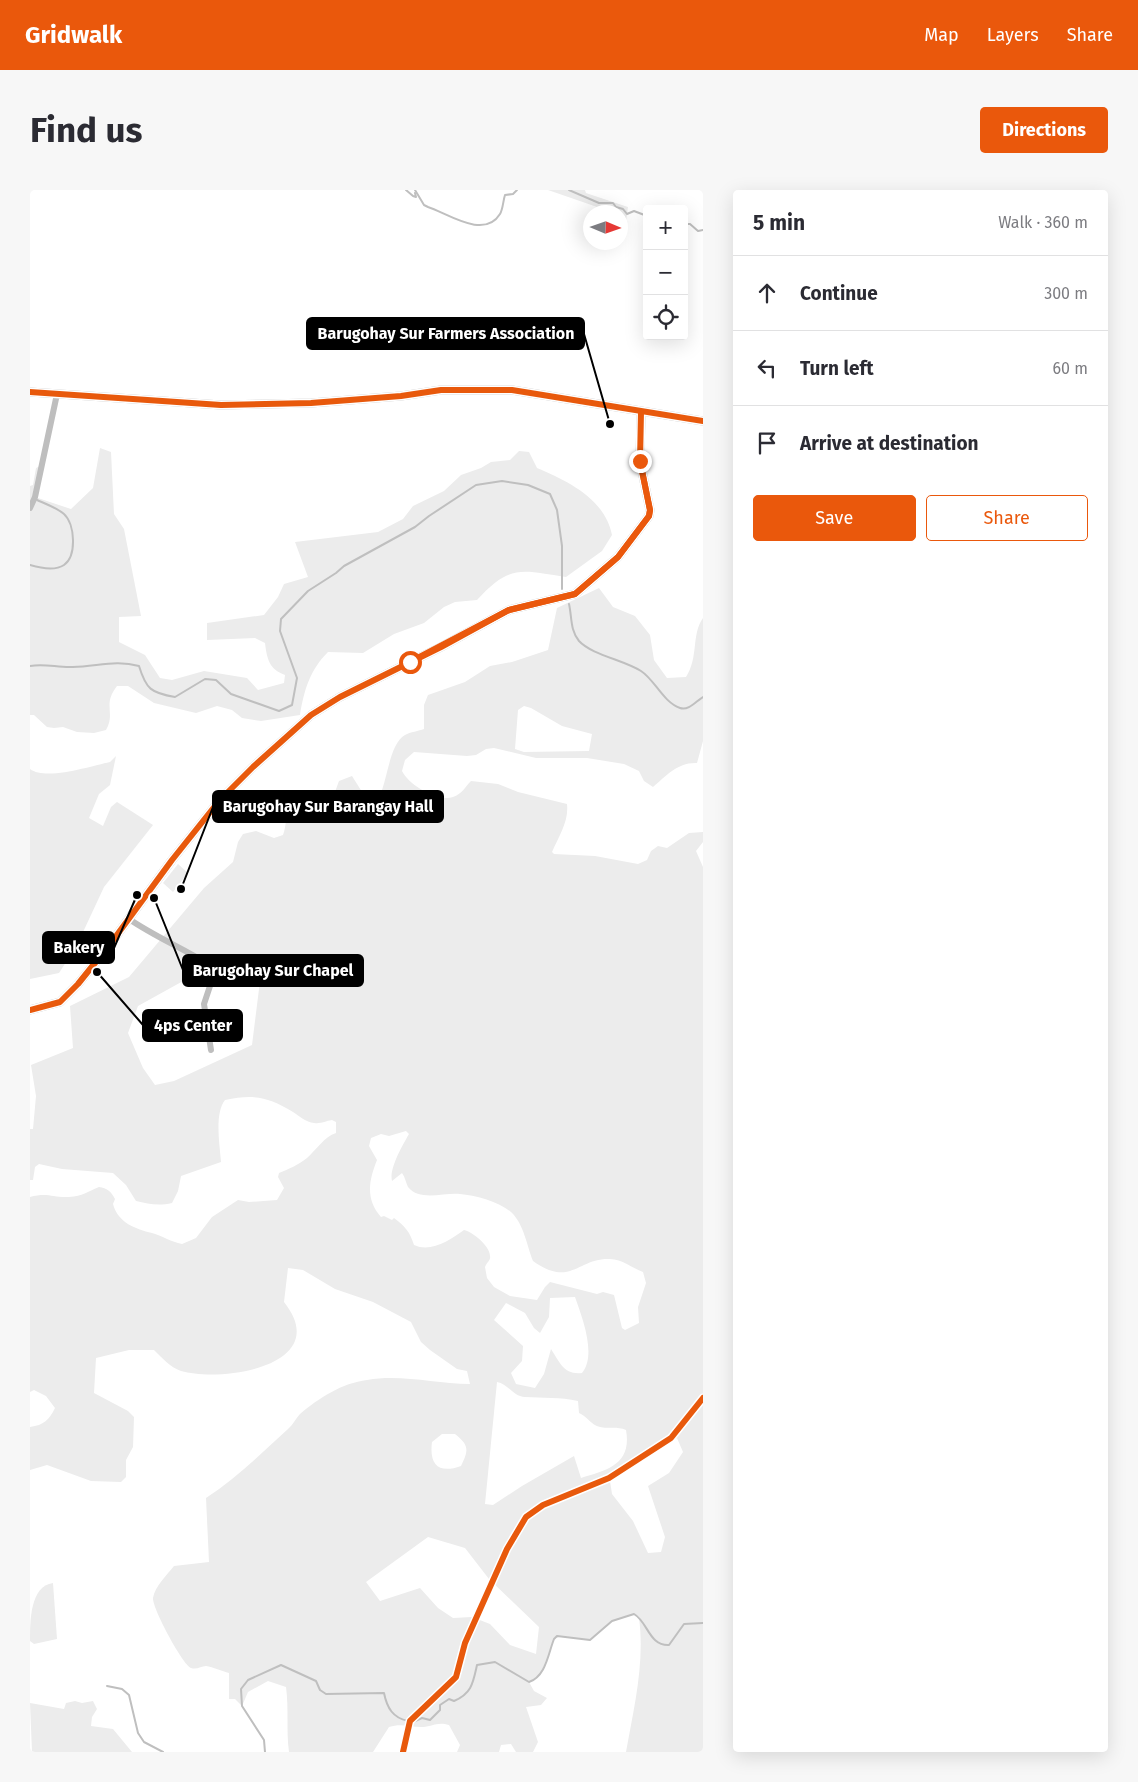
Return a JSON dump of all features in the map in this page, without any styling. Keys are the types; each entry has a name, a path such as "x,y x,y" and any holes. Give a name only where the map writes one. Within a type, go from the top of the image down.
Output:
{"street":[{"path":"30,392 221,406 311,404 401,396 441,390 512,390 703,421"},
{"path":"30,508 35,497 56,394"},
{"path":"30,1010 60,1002 111,944 172,860 220,801 253,767 311,715 340,697 449,643 509,610 575,594 618,557 649,516 650,510 640,461 641,412"},
{"path":"129,919 161,940 179,946 208,964 211,983 204,1004 211,1050"},
{"path":"403,1752 410,1721 456,1677 466,1643 507,1549 526,1518 543,1505 609,1478 671,1438 703,1398"}],"shaded area":[{"path":"548,190 585,190 586,193 622,205 591,205"},
{"path":"100,448 111,452 114,514 124,529 141,616 119,617 119,642 145,655 160,678 172,680 204,671 247,678 258,690 284,683 285,675 275,670 270,663 265,643 255,638 207,640 207,623 264,615 278,597 284,584 308,577 295,542 378,532 403,519 413,506 444,491 461,475 481,468 491,462 510,460 519,451 529,452 537,468 573,485 593,501 602,511 612,535 602,551 566,577 517,572 498,580 477,600 455,602 444,607 424,623 394,634 363,653 328,652 312,673 300,715 261,721 242,718 232,710 217,706 196,713 154,703 128,686 117,686 110,698 110,719 106,730 94,733 77,732 63,727 47,727 34,715 30,715 30,486 33,485 36,468 42,465 35,497 71,509 93,488"},
{"path":"599,588 613,607 635,616 650,635 654,660 667,678 686,677 692,662 699,625 703,618 703,741 697,763 678,767 653,787 644,781 639,771 624,764 587,758 536,758 494,748 486,749 476,755 467,756 414,752 405,760 402,771 417,787 439,797 456,796 471,781 498,784 518,792 567,804 565,822 552,852 554,854 595,856 638,864 647,860 651,851 658,846 667,848 689,833 703,832 703,842 696,851 703,867 703,1752 626,1752 638,1685 641,1651 639,1618 634,1614 612,1621 590,1640 561,1636 554,1639 541,1674 529,1682 534,1691 547,1698 541,1705 526,1707 538,1742 533,1752 516,1752 511,1744 501,1745 499,1752 457,1752 460,1745 449,1725 438,1724 425,1727 401,1725 389,1727 373,1752 289,1752 286,1687 268,1681 248,1692 242,1706 235,1699 229,1699 229,1673 206,1666 195,1669 191,1668 175,1647 162,1624 154,1604 153,1598 156,1589 174,1566 209,1562 206,1498 248,1465 290,1427 300,1414 315,1402 349,1384 380,1378 470,1384 467,1371 457,1369 430,1350 421,1342 411,1322 373,1302 335,1289 303,1270 288,1268 284,1302 296,1324 295,1341 284,1355 267,1365 245,1371 222,1374 200,1374 181,1371 170,1365 154,1350 129,1350 96,1358 94,1393 128,1411 134,1417 133,1447 126,1460 126,1477 121,1482 91,1481 47,1465 30,1470 30,1427 45,1421 51,1416 55,1408 46,1396 34,1390 30,1392 30,1197 41,1195 74,1196 85,1194 99,1187 104,1188 115,1199 113,1204 115,1211 128,1224 182,1244 196,1238 212,1217 238,1200 249,1202 277,1200 284,1188 278,1177 279,1173 304,1160 324,1140 336,1133 336,1122 332,1120 319,1123 311,1122 268,1100 253,1097 235,1098 225,1100 220,1113 218,1130 221,1162 181,1176 178,1191 172,1203 154,1204 136,1201 126,1185 113,1173 62,1169 39,1164 35,1167 33,1180 30,1180 30,1129 33,1129 36,1096 31,1065 73,1048 70,1006 129,977 204,888 233,862 238,842 243,834 256,831 274,838 283,835 288,811 292,804 309,805 322,812 332,800 339,781 352,776 364,795 377,801 399,740 407,734 424,729 424,705 428,695 465,682 490,666 512,662 548,650 557,608","holes":["524,706 562,726 592,734 589,751 524,752 515,749 518,710","252,959 260,981 252,1045 174,1081 155,1085 143,1068 128,1033 138,1006 221,960","406,1131 409,1134 394,1164 392,1181 402,1173 408,1187 413,1192 426,1195 454,1194 480,1197 506,1208 519,1223 533,1261 546,1269 565,1272 599,1260 614,1259 643,1272 646,1283 638,1307 639,1323 625,1330 622,1328 614,1295 603,1292 597,1294 550,1282 537,1300 510,1296 494,1287 487,1278 485,1267 490,1259 489,1252 480,1240 468,1231 464,1230 447,1241 434,1246 420,1247 414,1245 404,1227 394,1218 392,1220 384,1216 381,1217 372,1203 370,1189 377,1160 369,1146 371,1138 381,1134 389,1136","575,1297 587,1336 588,1356 586,1365 582,1373 571,1372 563,1367 551,1349 544,1374 535,1388 516,1384 511,1373 522,1361 523,1346 494,1320 506,1303 525,1313 534,1328 540,1333 549,1317 550,1298","497,1382 521,1396 578,1401 579,1413 594,1424 600,1427 626,1430 627,1441 622,1458 609,1468 581,1478 574,1456 493,1505 485,1504","442,1434 455,1434 463,1441 466,1448 461,1466 447,1469 437,1466 432,1457 432,1442","677,1438 683,1452 669,1473 648,1486 665,1537 661,1552 648,1553 633,1521 612,1494 610,1481","428,1537 465,1548 489,1579 539,1627 536,1654 510,1645 490,1624 472,1617 453,1618 438,1608 420,1588 380,1601 366,1582"]},
{"path":"116,756 110,785 99,794 89,818 103,826 111,807 117,802 153,825 104,887 77,945 59,973 30,979 30,769 47,774 69,772 110,762"},
{"path":"178,864 188,873 173,892 163,883"},
{"path":"53,1583 57,1639 34,1644 30,1641 33,1606 40,1591 45,1586"},
{"path":"75,1701 82,1703 93,1701 97,1709 92,1717 91,1726 113,1729 132,1752 32,1752 30,1703 64,1709 66,1703"}],"waterway":[{"path":"406,190 416,197 415,193"},
{"path":"415,190 424,205 455,219 475,225 485,225 493,221 501,212 505,195 513,194 517,190"},
{"path":"569,190 599,203 613,203 627,214 634,211 643,214"},
{"path":"688,224 698,231 703,230"},
{"path":"30,666 81,667 114,663 130,664 139,666 147,685 160,694 175,697 205,679 216,680 231,694 279,711 292,705 297,678 280,631 281,619 308,591 344,566 415,527 476,485 502,481 528,485 550,494 557,510 562,546 562,589"},
{"path":"30,565 47,568 60,567 68,561 73,548 72,532 68,519 58,510 37,500"},
{"path":"569,604 574,632 579,641 585,646 641,671 669,701 680,708 689,707 703,697"},
{"path":"413,1722 422,1718 430,1720 440,1710 440,1705 449,1699 454,1701 465,1695 471,1687 477,1665 495,1662 529,1682 535,1679 543,1670 554,1639 557,1636 590,1640 612,1621 634,1614 643,1622 657,1642 669,1645 684,1624 703,1623"},
{"path":"265,1752 264,1740 242,1706 241,1689 248,1680 281,1665 316,1681 320,1690 326,1694 384,1693 392,1712 403,1720 408,1721"},
{"path":"107,1686 122,1689 129,1695 138,1733 144,1742 163,1752"}],"cycle path":[{"path":"30,392 221,405 311,403 401,396 441,390 512,390 703,421"},
{"path":"30,1010 60,1002 78,984 219,801 253,767 311,715 340,697 441,647 509,610 575,594 618,557 649,516 650,510 640,461 641,412"},
{"path":"403,1752 410,1721 456,1677 465,1643 507,1549 526,1517 543,1505 609,1478 671,1438 703,1398"}],"place":[{"name":"Barugohay Sur Farmers Association","path":"610,424"},
{"name":"Barugohay Sur Barangay Hall","path":"181,889"},
{"name":"Bakery","path":"137,895"},
{"name":"Barugohay Sur Chapel","path":"154,898"},
{"name":"4ps Center","path":"97,972"}],"route":[{"path":"410,662 483,626 509,610 538,601 555,600 575,594 618,557 647,522 649,516 650,510 640,461"}]}
